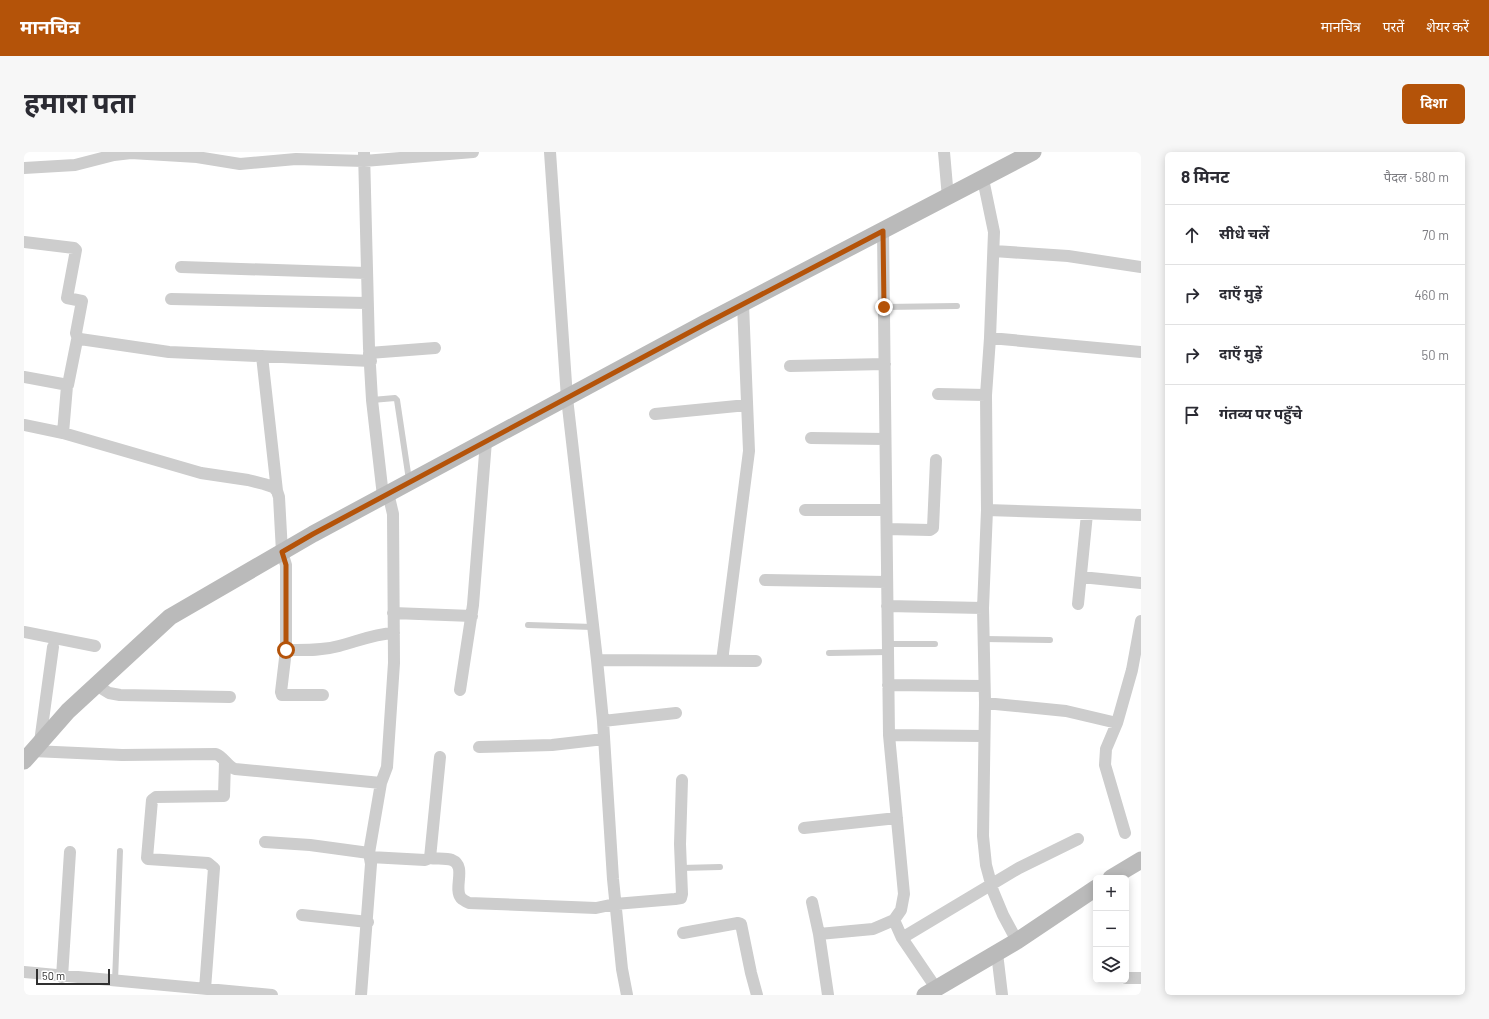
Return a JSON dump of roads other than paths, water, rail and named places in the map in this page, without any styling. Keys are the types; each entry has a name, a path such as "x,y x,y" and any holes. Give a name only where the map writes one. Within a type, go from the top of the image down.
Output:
{"street":[{"path":"24,168 75,165 114,153 197,157 240,164 248,157 296,159 473,152"},
{"path":"550,152 566,398 597,660 603,721 615,904 622,970 627,995"},
{"path":"944,152 948,198"},
{"path":"32,752 68,711 170,617 282,552 486,441 743,304 1034,152"},
{"path":"361,995 368,922 371,864 370,855 381,783 387,767 394,663 393,514 386,495 372,400 367,304 364,156"},
{"path":"983,179 994,232 990,338 986,395 987,510 983,608 983,836 986,864 991,885 1003,915 1017,941"},
{"path":"819,934 873,929 894,920 901,910 904,894 889,735 883,231"},
{"path":"24,242 76,250 67,298 82,300 76,333 78,339 69,384 67,386 63,433"},
{"path":"994,251 1068,256 1141,266"},
{"path":"181,267 366,273"},
{"path":"171,299 367,304"},
{"path":"722,660 749,451 743,304"},
{"path":"990,338 1141,352"},
{"path":"78,339 168,352 262,356 370,357 435,348"},
{"path":"262,356 277,491 279,497 282,552 286,565 286,650 281,694 323,695"},
{"path":"790,366 885,364"},
{"path":"24,377 67,386"},
{"path":"938,394 986,395"},
{"path":"655,414 748,405"},
{"path":"24,425 63,433 201,474 248,480 264,484 273,487 277,491"},
{"path":"811,438 885,439"},
{"path":"460,690 472,616 486,441"},
{"path":"886,529 930,530 933,528 936,460"},
{"path":"805,510 886,510"},
{"path":"987,510 1141,515"},
{"path":"1078,604 1087,514"},
{"path":"1081,577 1141,583"},
{"path":"765,580 887,582"},
{"path":"887,606 983,608"},
{"path":"393,613 472,616"},
{"path":"1125,833 1105,765 1106,749 1117,723 1132,670 1141,622"},
{"path":"24,632 95,646"},
{"path":"286,650 326,649 369,636 394,633"},
{"path":"32,752 53,647"},
{"path":"597,660 756,661"},
{"path":"96,685 109,693 120,695 230,697"},
{"path":"888,685 984,686"},
{"path":"984,703 1066,711 1117,723"},
{"path":"603,721 676,713"},
{"path":"889,735 984,736"},
{"path":"479,747 552,745 604,739"},
{"path":"32,752 122,755 216,754 219,755 230,767 236,769 381,783"},
{"path":"430,858 440,757"},
{"path":"205,989 214,871 212,866 208,863 147,858 152,800 156,797 224,796 225,761"},
{"path":"265,842 310,845 370,855 426,860 430,858 452,860 456,863 460,872 458,891 461,898 469,903 596,908 615,904 668,900 681,898 682,894 680,844 682,780"},
{"path":"804,828 897,818"},
{"path":"902,938 1019,868 1078,839"},
{"path":"62,977 70,852"},
{"path":"1117,875 1141,860"},
{"path":"894,920 928,993 1017,941 1093,890"},
{"path":"812,902 819,934 828,995"},
{"path":"302,915 368,922"},
{"path":"683,933 738,923 741,924 757,995"},
{"path":"997,953 1002,995"},
{"path":"24,972 62,977 116,981 164,990 205,989 272,995"},
{"path":"1129,978 1141,978"}],"lane":[{"path":"884,307 956,306"},
{"path":"372,400 395,398 397,400 410,482"},
{"path":"528,625 593,627"},
{"path":"984,639 1050,640"},
{"path":"829,653 935,644"},
{"path":"116,981 120,852"},
{"path":"681,868 720,867"}]}
